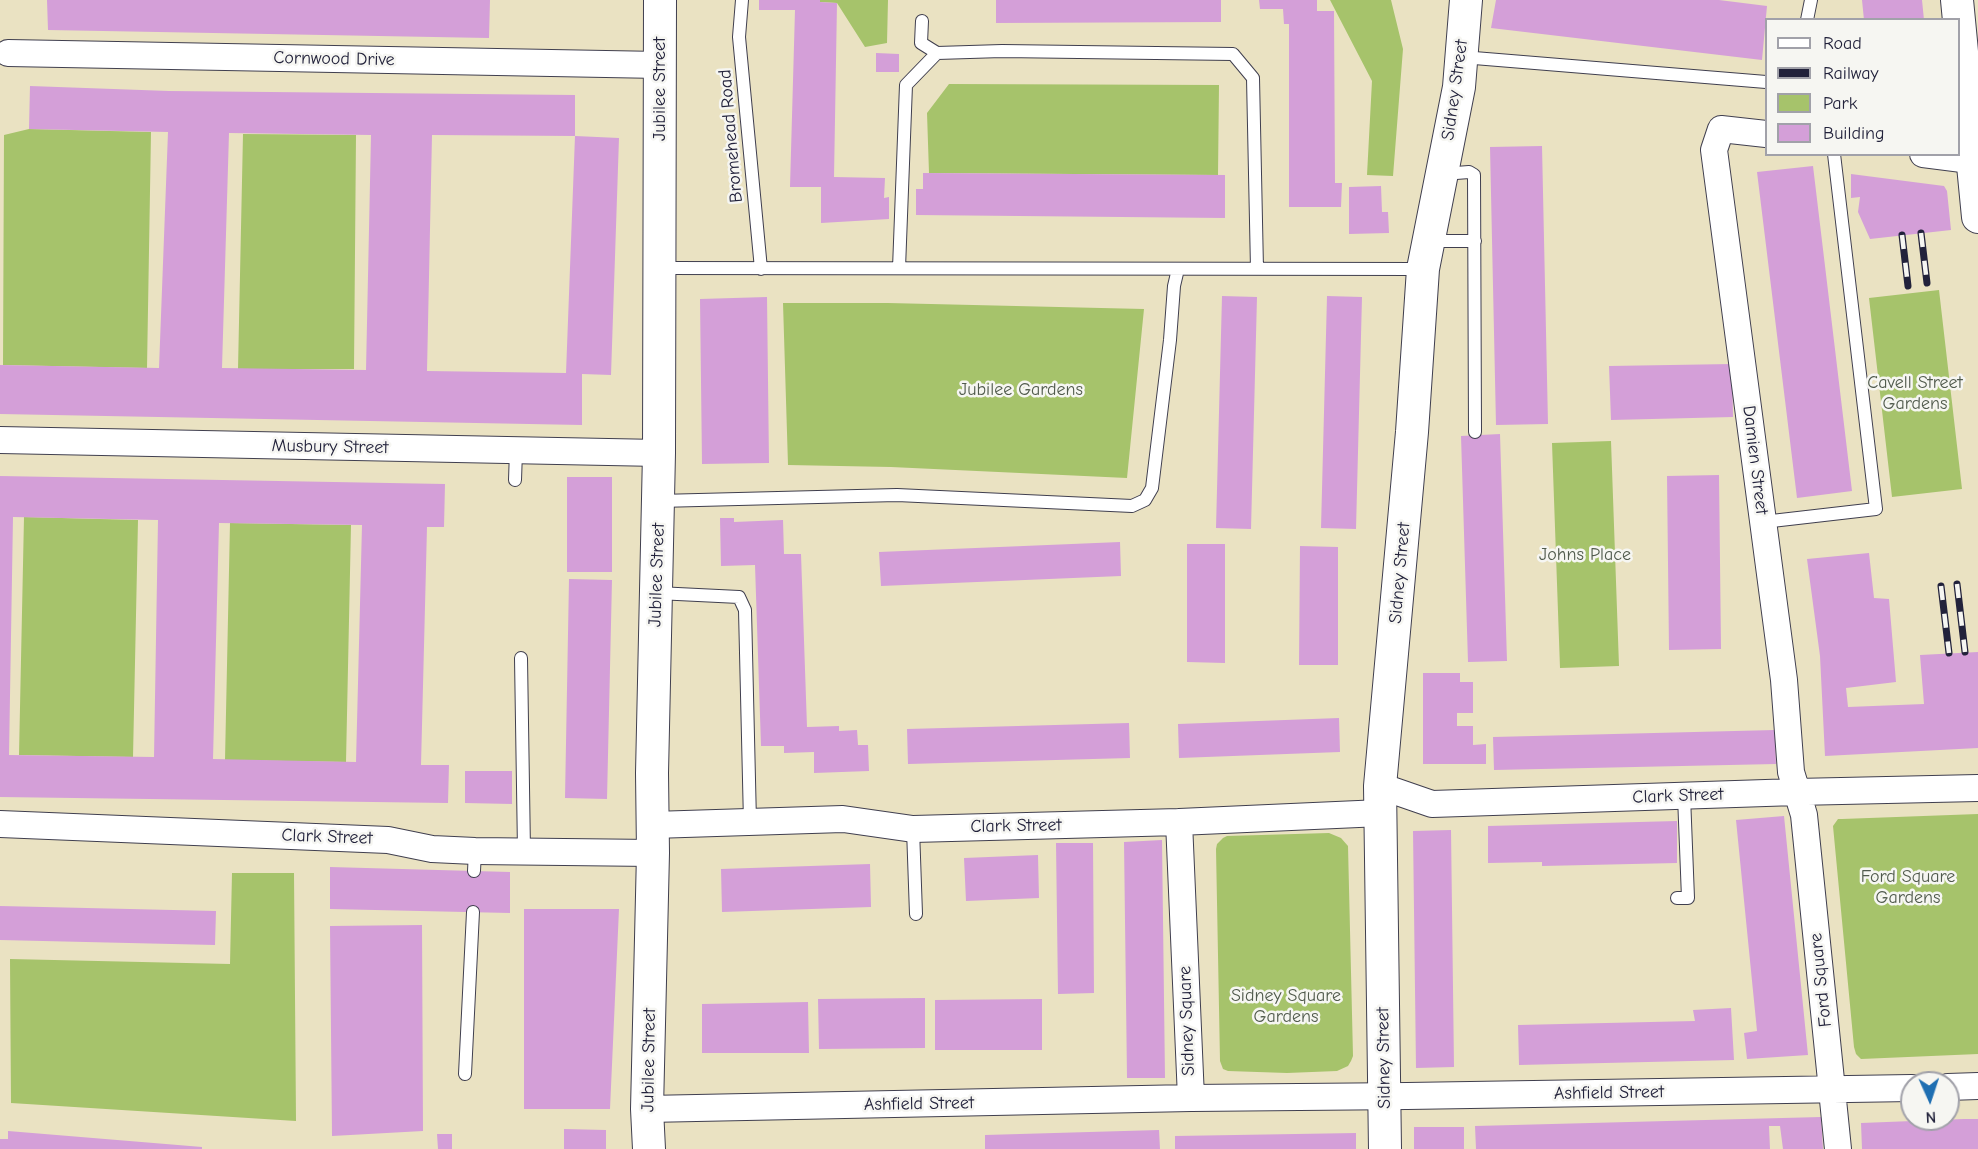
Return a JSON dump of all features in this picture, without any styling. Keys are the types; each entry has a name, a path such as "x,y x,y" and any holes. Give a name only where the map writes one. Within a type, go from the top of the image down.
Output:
{"street":[{"name":"Jubilee Street","path":"649,1149 652,772 659,501 660,0"},
{"name":"Sidney Street","path":"1385,1149 1380,799 1426,255 1458,87 1466,0"},
{"path":"1957,0 1959,18"},
{"path":"1960,25 1976,161 1978,217"},
{"name":"Cornwood Drive","path":"8,52 660,65"},
{"name":"Damien Street","path":"1765,134 1721,129 1714,150 1784,680 1791,772 1796,792"},
{"path":"1938,156 1976,161"},
{"name":"Musbury Street","path":"0,440 659,453"},
{"name":"Clark Street","path":"0,824 388,840 474,861 524,851 653,838 750,822 843,819 913,829 1179,822 1380,799 1432,804 1978,788"},
{"name":"Ford Square","path":"1796,792 1804,815 1838,1149"},
{"name":"Sidney Square","path":"1179,822 1191,1098 1385,1096"},
{"path":"1960,1087 1978,1086"},
{"path":"1832,1090 1900,1088"},
{"name":"Ashfield Street","path":"1385,1096 1832,1090"},
{"name":"Ashfield Street","path":"648,1109 1191,1098"}],"lane":[{"name":"Bromehead Road","path":"742,0 739,37 761,269"},
{"path":"1807,18 1811,0"},
{"path":"922,21 921,43 937,53 1002,51 1233,54 1253,78 1257,269"},
{"path":"898,268 906,86 937,53"},
{"path":"1461,57 1765,82"},
{"path":"1763,522 1876,509 1834,156"},
{"path":"1442,174 1469,172 1474,175 1475,432"},
{"path":"660,268 1257,269 1426,255 1475,241"},
{"path":"659,501 897,495 1132,506 1145,500 1152,488 1174,286 1178,269"},
{"path":"515,480 516,451"},
{"path":"656,592 739,597 745,610 750,822"},
{"path":"521,658 524,851"},
{"path":"1677,898 1688,898 1684,796"},
{"path":"913,829 916,914"},
{"path":"465,1074 473,912"}],"green space":[{"path":"820,0 888,0 887,43 865,47 837,3 820,2"},
{"path":"1330,0 1391,0 1403,49 1393,176 1367,175 1372,81"},
{"path":"949,84 1219,85 1218,175 929,173 927,113"},
{"path":"29,129 151,132 147,368 3,365 4,135"},
{"path":"243,134 356,135 354,369 238,369"},
{"name":"Cavell Street Gardens","path":"1939,290 1962,489 1892,497 1869,298"},
{"name":"Jubilee Gardens","path":"783,303 1144,309 1127,478 891,467 788,465"},
{"name":"Johns Place","path":"1611,441 1619,666 1560,668 1552,443"},
{"path":"24,517 138,520 133,757 19,755"},
{"path":"230,523 351,525 346,762 225,760"},
{"name":"Ford Square Gardens","path":"1978,814 1978,1054 1861,1059 1854,1047 1833,826 1838,819"},
{"name":"Sidney Square Gardens","path":"1329,833 1341,838 1348,846 1353,1056 1351,1061 1348,1066 1337,1071 1287,1073 1223,1069 1220,1061 1217,844 1227,836"},
{"path":"232,873 294,873 296,1121 11,1103 10,959 230,964"}],"building":[{"path":"47,0 490,0 489,38 48,30"},
{"path":"759,0 820,0 820,2 837,3 834,177 885,178 884,198 889,197 889,219 821,223 821,187 790,187 795,10 759,10"},
{"path":"996,0 1221,0 1221,22 996,23"},
{"path":"1259,0 1317,0 1317,11 1334,11 1335,183 1342,183 1341,207 1289,207 1289,24 1284,24 1283,9 1260,9"},
{"path":"1496,0 1719,0 1767,6 1762,60 1491,28"},
{"path":"1862,0 1922,0 1924,18 1864,18"},
{"path":"876,53 899,54 899,72 876,72"},
{"path":"30,86 169,91 575,95 575,136 619,138 611,375 582,374 582,425 0,414 0,365 159,368 168,132 29,129","holes":["229,133 371,135 366,370 222,368","432,135 575,136 566,373 427,371"]},
{"path":"1542,146 1548,424 1496,425 1490,147"},
{"path":"1813,166 1852,491 1797,498 1757,172"},
{"path":"923,173 1225,175 1225,218 916,215 916,189 923,189"},
{"path":"1851,174 1944,186 1947,191 1951,230 1870,239 1858,212 1860,197 1851,198"},
{"path":"1381,186 1382,212 1388,212 1389,233 1349,234 1349,187"},
{"path":"1222,296 1257,297 1251,529 1216,528"},
{"path":"1327,296 1362,297 1356,529 1321,528"},
{"path":"767,297 769,463 702,464 700,299"},
{"path":"1732,364 1733,417 1611,420 1609,366"},
{"path":"1500,434 1507,661 1468,662 1461,436"},
{"path":"1719,475 1721,649 1669,650 1667,476"},
{"path":"0,476 445,484 444,527 427,527 421,765 449,765 448,803 0,797","holes":["13,517 158,520 154,757 9,755","219,523 362,525 356,762 213,759"]},
{"path":"567,477 612,477 612,572 567,572"},
{"path":"720,518 734,518 734,522 783,520 784,554 801,554 807,727 839,726 839,731 857,730 858,745 868,745 869,771 814,773 814,752 784,753 784,746 761,746 755,565 721,566"},
{"path":"1120,542 1121,576 881,586 879,552"},
{"path":"1187,544 1225,544 1225,663 1187,662"},
{"path":"1300,546 1338,547 1338,665 1299,665"},
{"path":"1869,553 1874,598 1889,599 1896,682 1846,688 1848,707 1924,704 1920,655 1978,652 1978,748 1825,756 1820,656 1807,559"},
{"path":"569,579 612,580 607,799 565,798"},
{"path":"1423,673 1460,673 1460,682 1473,682 1473,713 1457,713 1457,726 1473,726 1473,745 1486,744 1486,764 1423,764"},
{"path":"1339,718 1340,752 1179,758 1178,724"},
{"path":"1129,723 1130,758 908,764 907,729"},
{"path":"1775,730 1776,764 1494,770 1493,737"},
{"path":"465,771 512,771 512,804 465,803"},
{"path":"1784,816 1808,1055 1747,1059 1744,1033 1757,1031 1736,820"},
{"path":"1677,821 1677,863 1542,866 1542,862 1488,863 1488,826"},
{"path":"1451,830 1454,1067 1416,1068 1413,831"},
{"path":"1162,840 1165,1078 1127,1078 1124,842"},
{"path":"1056,843 1093,843 1094,993 1058,994"},
{"path":"1038,855 1039,898 966,901 964,858"},
{"path":"870,864 871,907 722,912 721,869"},
{"path":"330,867 510,872 510,913 330,909"},
{"path":"0,906 216,911 215,945 0,940"},
{"path":"524,909 619,909 610,1109 524,1109"},
{"path":"422,925 423,1131 332,1136 330,926"},
{"path":"925,998 925,1048 819,1049 818,999"},
{"path":"1042,999 1042,1050 935,1050 935,1000"},
{"path":"808,1002 809,1053 702,1053 702,1004"},
{"path":"1731,1008 1734,1060 1519,1065 1518,1025 1695,1021 1693,1010"},
{"path":"1821,1117 1823,1149 1783,1149 1780,1126 1769,1126 1770,1149 1476,1149 1475,1126"},
{"path":"1960,1119 1978,1119 1978,1149 1862,1149 1861,1123 1900,1121 1900,1131 1960,1131"},
{"path":"1414,1127 1464,1127 1464,1149 1414,1149"},
{"path":"564,1129 606,1130 606,1149 564,1149"},
{"path":"1159,1130 1160,1149 985,1149 985,1135"},
{"path":"8,1131 202,1147 202,1149 0,1149 0,1139 8,1139"},
{"path":"1356,1133 1356,1149 1175,1149 1175,1136"},
{"path":"437,1134 452,1134 452,1149 438,1149"}],"railway":[{"path":"1921,233 1927,283"},
{"path":"1902,235 1908,286"},
{"path":"1957,584 1965,652"},
{"path":"1941,586 1949,653"}]}
